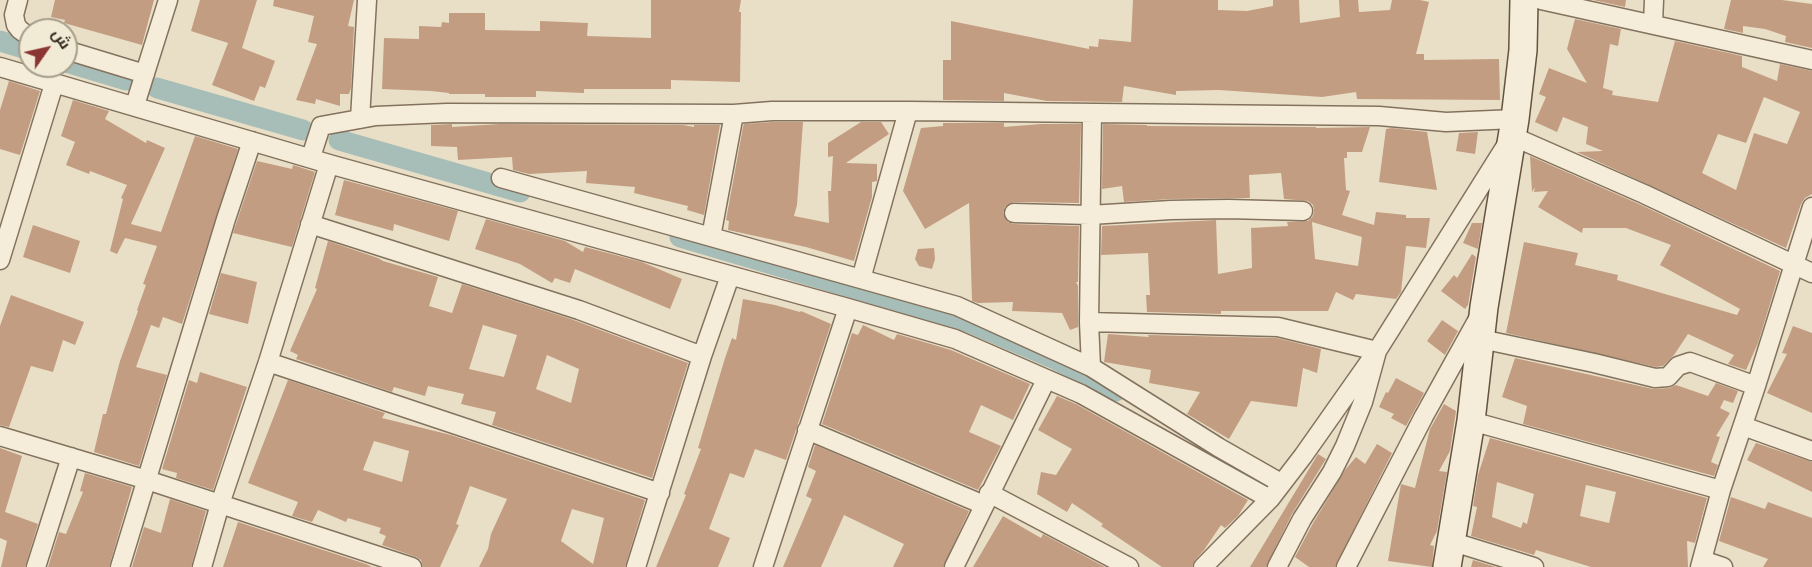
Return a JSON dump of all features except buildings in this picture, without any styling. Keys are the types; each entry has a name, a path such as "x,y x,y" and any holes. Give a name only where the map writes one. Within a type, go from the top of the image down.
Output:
{"street":[{"path":"18,0 14,15 18,28"},
{"path":"135,105 168,0"},
{"path":"360,119 367,0"},
{"path":"1524,0 1523,50 1514,127 1484,307 1471,421 1448,554 1534,567"},
{"path":"1541,0 1812,60"},
{"path":"1653,24 1654,0"},
{"path":"78,54 145,74"},
{"path":"0,68 135,105 329,164 955,339 1082,394 1270,499"},
{"path":"0,260 54,84"},
{"path":"311,157 321,126 376,116 447,113 734,114 772,111 908,111 1379,116 1514,127 1644,194 1812,273"},
{"path":"861,279 908,111"},
{"path":"711,237 734,114"},
{"path":"1091,368 1089,322 1092,114"},
{"path":"1203,567 1270,499 1303,456 1377,351 1514,127"},
{"path":"120,567 252,141"},
{"path":"202,567 329,164"},
{"path":"501,178 957,306 1091,368 1218,447 1281,483"},
{"path":"1723,567 1701,563 1720,490 1743,426 1812,207"},
{"path":"1014,213 1090,215 1170,210 1303,211"},
{"path":"310,224 579,310 702,356"},
{"path":"636,567 702,356 730,276"},
{"path":"1346,567 1424,416 1484,307"},
{"path":"763,567 848,308"},
{"path":"1089,322 1278,327 1377,351"},
{"path":"1481,339 1655,378 1668,377 1678,366 1690,362 1756,386"},
{"path":"1277,567 1345,446 1362,402 1377,351"},
{"path":"268,362 660,493"},
{"path":"954,567 1046,380"},
{"path":"1471,421 1720,490"},
{"path":"1743,426 1812,451"},
{"path":"807,430 986,499 1129,567"},
{"path":"0,436 147,480 412,567"},
{"path":"36,567 71,456"},
{"path":"1360,567 1363,536"}],"waterway":[{"path":"0,41 18,46"},
{"path":"78,66 126,80"},
{"path":"157,88 303,130"},
{"path":"339,140 520,192"},
{"path":"680,237 971,323 1053,358 1116,391"}]}
